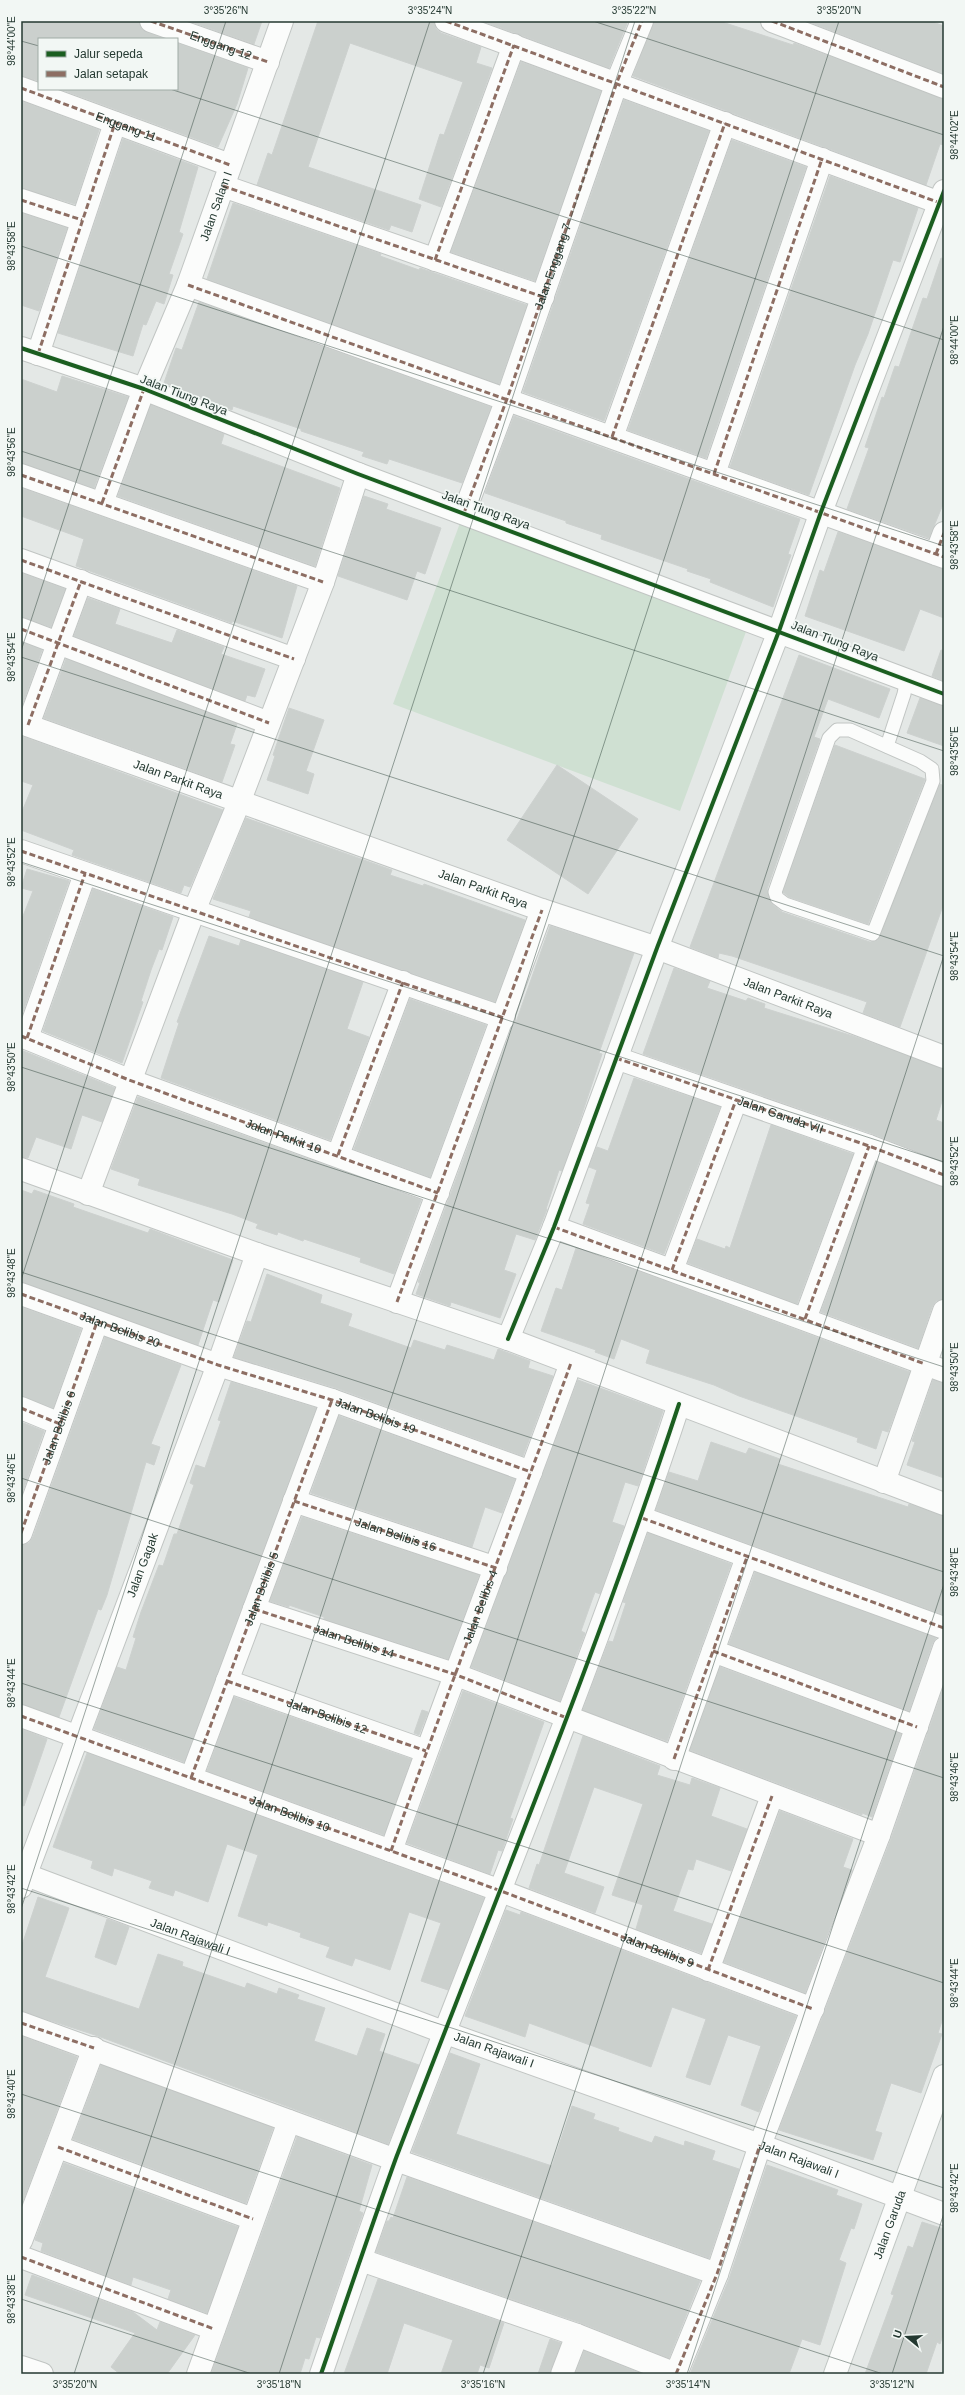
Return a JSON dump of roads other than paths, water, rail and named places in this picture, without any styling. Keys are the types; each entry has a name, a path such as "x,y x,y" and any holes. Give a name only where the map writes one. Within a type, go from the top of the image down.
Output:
{"street":[{"name":"Enggang 12","path":"151,21 268,62"},
{"name":"Jalan Salam I","path":"102,503 144,389 188,285 282,21"},
{"path":"446,21 617,82 822,159 942,197 821,512 779,631 657,948 554,1227 508,1339"},
{"name":"Jalan Enggang 7","path":"464,513 508,399 617,82 642,21"},
{"path":"772,21 944,87"},
{"path":"435,260 514,45"},
{"name":"Enggang 11","path":"21,88 230,165"},
{"path":"30,351 82,220 115,123"},
{"path":"612,437 725,123"},
{"path":"714,474 822,159"},
{"path":"223,186 544,297"},
{"path":"21,200 82,220"},
{"path":"188,285 940,555 944,533"},
{"name":"Jalan Tiung Raya","path":"30,351 144,389 358,474 944,694"},
{"path":"88,1194 129,1080 194,911 240,800 323,582 358,474"},
{"path":"21,475 323,582"},
{"path":"21,560 294,659"},
{"path":"25,724 81,581"},
{"path":"21,629 269,723"},
{"name":"Jalan Parkit Raya","path":"25,724 240,800 542,910 657,948 944,1057"},
{"path":"21,850 85,874 403,982 504,1018"},
{"path":"24,1037 85,874"},
{"path":"397,1302 504,1018 542,910"},
{"path":"338,1155 403,982"},
{"name":"Jalan Parkit 10","path":"24,1037 129,1080 338,1155 438,1193"},
{"name":"Jalan Garuda VII","path":"616,1058 869,1146 944,1175"},
{"path":"672,1270 736,1100"},
{"path":"805,1319 869,1146"},
{"path":"21,1169 257,1254 508,1339 944,1504"},
{"path":"554,1227 935,1367"},
{"name":"Jalan Gagak","path":"22,1878 78,1736 218,1365 257,1254"},
{"name":"Jalan Belibis 20","path":"21,1294 218,1365"},
{"path":"884,1482 935,1367 944,1311"},
{"name":"Jalan Belibis 6","path":"21,1533 97,1322"},
{"name":"Jalan Belibis 4","path":"391,1851 454,1674 496,1568 571,1362"},
{"name":"Jalan Belibis 19","path":"218,1365 332,1400 531,1472"},
{"name":"Jalan Belibis 5","path":"191,1778 332,1400"},
{"path":"321,2374 396,2160 501,1891 642,1518 679,1404"},
{"path":"21,1408 60,1424"},
{"name":"Jalan Belibis 16","path":"294,1501 496,1568"},
{"path":"642,1518 944,1628"},
{"path":"674,1759 747,1557"},
{"name":"Jalan Belibis 14","path":"254,1610 454,1674 879,1836"},
{"path":"361,2260 577,2334 676,2374 717,2274 760,2145 879,1836 944,1648"},
{"path":"713,1651 917,1727"},
{"name":"Jalan Belibis 12","path":"227,1681 426,1752"},
{"name":"Jalan Belibis 10","path":"21,1716 501,1891"},
{"path":"708,1970 772,1796"},
{"name":"Jalan Rajawali I","path":"22,1878 446,2033 760,2145 944,2214"},
{"name":"Jalan Belibis 9","path":"501,1891 813,2009"},
{"path":"21,2023 94,2048 396,2160 717,2274"},
{"path":"21,2241 94,2048"},
{"name":"Jalan Garuda","path":"835,2374 944,2076"},
{"path":"198,2374 289,2121"},
{"path":"58,2146 253,2219"},
{"path":"21,2256 214,2329"},
{"path":"562,2374 577,2334"},
{"path":"21,2366 42,2374"}],"lane":[{"path":"887,746 904,694 906,679"},
{"path":"837,730 850,730 887,746 920,761 932,769 933,781 875,931 869,934 785,904 777,898 776,892 828,738 837,730"}]}
